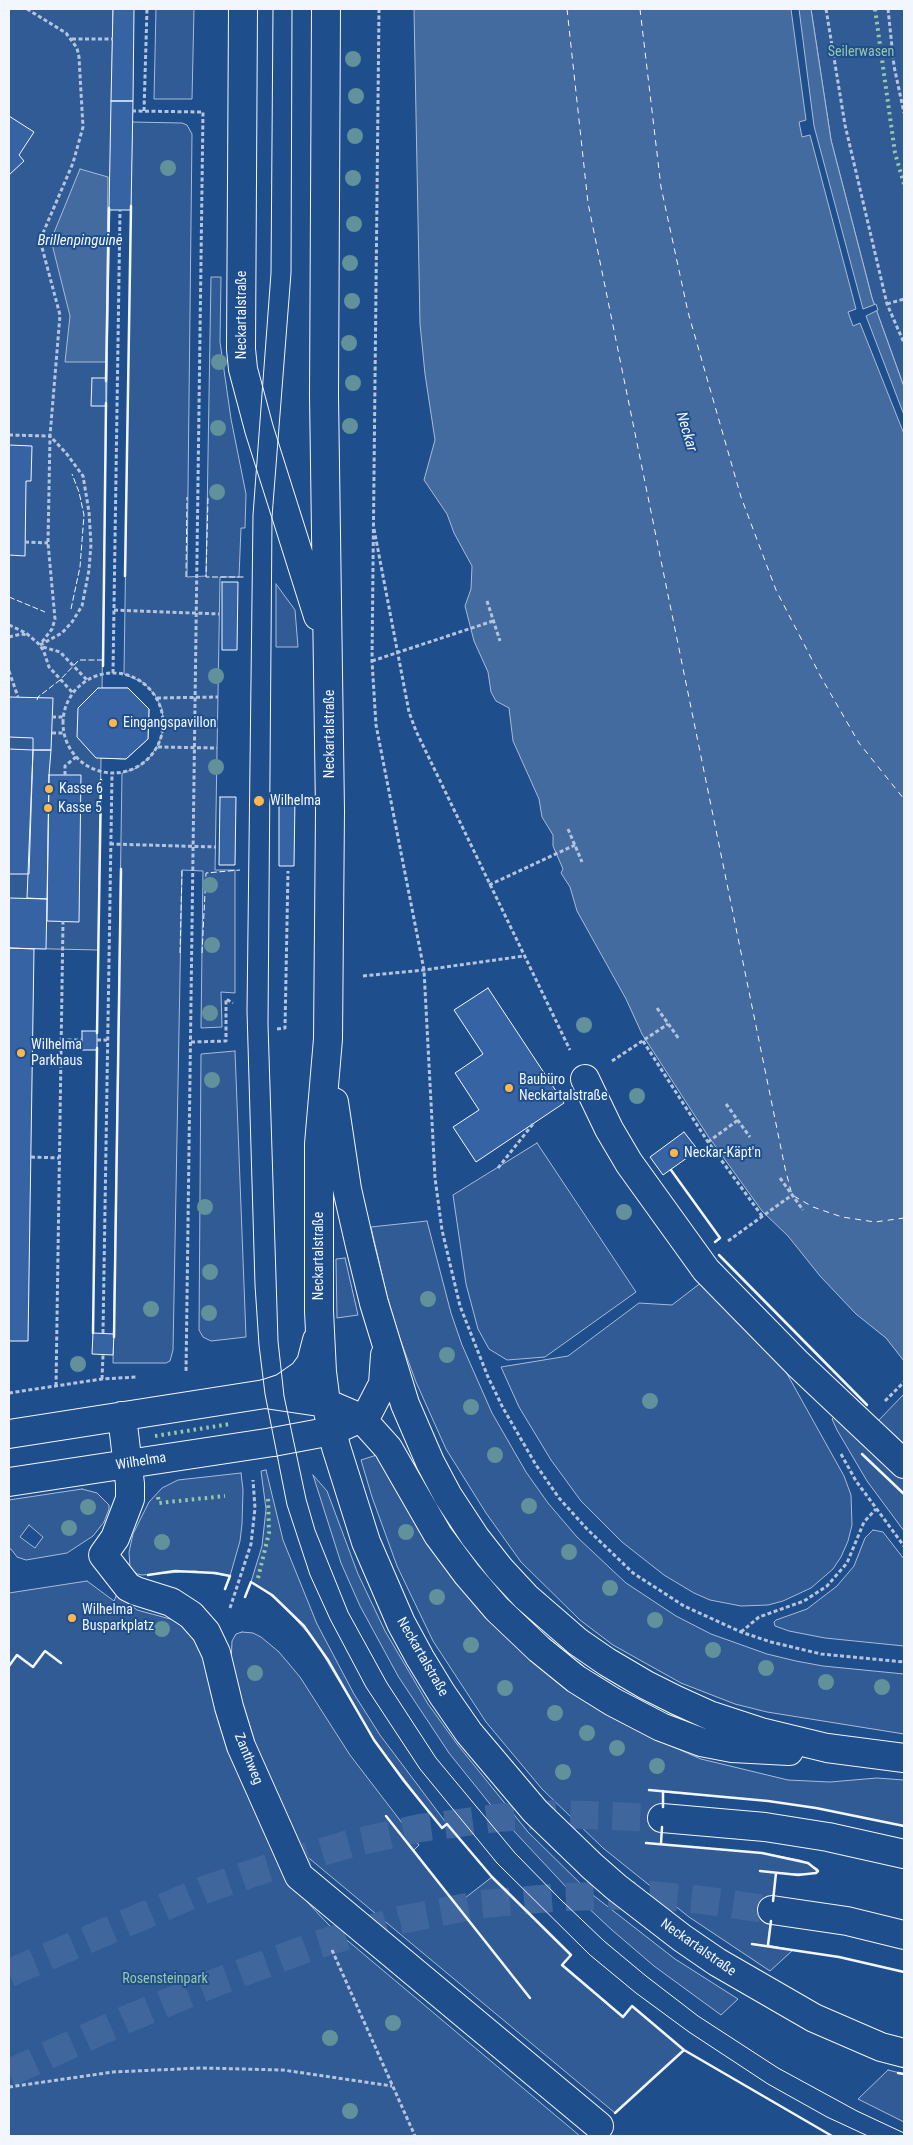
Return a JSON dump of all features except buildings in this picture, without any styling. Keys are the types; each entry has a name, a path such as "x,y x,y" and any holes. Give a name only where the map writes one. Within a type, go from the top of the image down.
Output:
{"main road":[{"name":"Neckartalstraße","path":"243,9 241,349 243,369 259,429 312,590 329,669"},
{"name":"Neckartalstraße","path":"326,9 324,395 329,669 328,1039 319,1144 319,1311 320,1349 326,1403 352,1501 379,1573 420,1658 442,1694 469,1732 535,1811 616,1887 682,1938 717,1962 814,2018 880,2047 904,2054"},
{"name":"Neckartalstraße","path":"328,1039 336,1126 347,1189 385,1343 405,1404 448,1496 475,1537 500,1569 551,1620 607,1662 646,1685 709,1715 761,1732 827,1748 904,1758"},
{"path":"585,1080 609,1129 629,1163 706,1270 804,1370 904,1464"},
{"path":"9,1434 265,1394 294,1382 311,1364 318,1338 319,1311"},
{"path":"361,1418 369,1410 383,1384 386,1365 385,1343"},
{"path":"265,1394 326,1403 361,1418 388,1448 438,1534 467,1574 497,1609 539,1650 576,1679 613,1702 661,1727 701,1742 732,1748 759,1750 861,1752"},
{"name":"Zanthweg","path":"122,1416 131,1492 128,1506 115,1538 103,1555 121,1580 128,1586 136,1591 171,1602 191,1615 206,1632 216,1653 241,1746 300,1876 599,2126"},
{"name":"Wilhelma","path":"9,1482 283,1441 332,1430 361,1418"},
{"path":"283,1441 303,1441 324,1453 333,1464 352,1501"},
{"path":"662,1818 765,1827 828,1837 904,1854"},
{"path":"772,1910 847,1921 904,1935"}],"path":[{"path":"27,9 66,33 72,39 79,57 83,127 73,163 40,240 60,315 50,436 48,543 55,620 52,629 40,645"},
{"path":"144,111 147,9"},
{"path":"379,9 372,661 376,725 424,970 435,1178 442,1230 460,1306 491,1385 514,1430 536,1465 559,1498 587,1529 633,1573 684,1606 741,1632 797,1649 821,1654 904,1662"},
{"path":"826,9 845,125 887,304 904,343"},
{"path":"888,9 894,66 904,114"},
{"path":"72,39 112,39"},
{"path":"132,111 203,112 186,1374"},
{"path":"113,673 120,210"},
{"path":"887,304 904,299"},
{"path":"9,435 50,436 66,452 83,476 88,505 91,544 89,570 82,606 68,627 40,645"},
{"path":"373,521 409,712 416,732 585,1080"},
{"path":"25,542 48,543"},
{"path":"487,601 500,641"},
{"path":"114,610 219,614"},
{"path":"372,661 493,621"},
{"path":"9,625 32,637 40,645 49,667 73,694"},
{"path":"9,637 21,634 32,637"},
{"path":"40,645 60,652 87,680"},
{"path":"9,671 18,697"},
{"path":"102,674 124,674 137,678 150,688 157,698 164,718 162,735 150,757 137,768 112,774 88,767 76,757 66,741 63,717 68,702 87,680 102,674"},
{"path":"157,698 218,697"},
{"path":"52,717 63,717"},
{"path":"52,733 64,733"},
{"path":"157,747 217,748"},
{"path":"65,775 65,766 76,757"},
{"path":"103,1334 112,774"},
{"path":"568,829 582,862"},
{"path":"110,844 216,847"},
{"path":"489,885 575,846"},
{"path":"277,1029 285,1028 288,871"},
{"path":"56,1386 63,921"},
{"path":"356,976 424,970 524,956"},
{"path":"191,1042 226,1041 226,999 233,1003"},
{"path":"657,1008 679,1040"},
{"path":"608,1064 668,1024"},
{"path":"61,1040 82,1040"},
{"path":"97,1040 107,1040"},
{"path":"642,1042 708,1142 762,1216"},
{"path":"726,1104 750,1137"},
{"path":"708,1142 738,1120"},
{"path":"498,1168 533,1124"},
{"path":"31,1157 59,1158"},
{"path":"780,1178 803,1210"},
{"path":"727,1242 792,1194"},
{"path":"9,1393 102,1379 103,1355"},
{"path":"880,1406 904,1382"},
{"path":"840,1452 856,1481 904,1546"},
{"path":"232,1601 251,1544 254,1508 251,1472"},
{"path":"741,1632 758,1617 804,1601 827,1586 847,1563 864,1522 876,1509"},
{"path":"332,1950 415,2136"},
{"path":"9,2087 114,2072 201,2068 283,2070 392,2086"}],"shaded area":[{"path":"9,9 113,9 102,688 128,688 149,709 148,739 126,759 101,758 98,950 9,948"},
{"path":"156,9 194,9 192,99 154,99"},
{"name":"Seilerwasen","path":"811,9 904,9 904,387 872,298 831,140"},
{"path":"132,122 182,123 187,125 192,134 187,577 206,576 211,277 221,277 220,342 231,419 246,494 245,528 241,528 239,577 220,577 215,870 235,870 235,993 221,992 222,1027 201,1028 203,871 182,870 173,1350 170,1361 166,1363 113,1363 122,773 137,768 150,757 159,743 164,727 162,709 155,695 144,683 124,674"},
{"path":"276,584 295,610 298,647 276,647"},
{"path":"235,1051 246,1337 211,1341 203,1337 199,1330 201,1054"},
{"path":"537,1143 636,1292 545,1357 507,1360 489,1349 478,1329 466,1284 453,1195"},
{"path":"427,1221 451,1313 462,1345 492,1413 526,1472 548,1503 577,1537 626,1583 676,1616 711,1634 767,1654 796,1661 823,1666 904,1674 904,1734 767,1712 735,1704 681,1683 613,1645 580,1620 521,1562 486,1513 446,1449 416,1382 387,1296 371,1227"},
{"path":"345,1258 358,1315 337,1318 336,1259"},
{"path":"702,1282 781,1363 844,1476 851,1495 852,1525 848,1541 833,1569 811,1588 783,1601 768,1605 741,1606 710,1600 664,1575 622,1542 581,1501 551,1460 519,1407 501,1367 568,1356 639,1303 672,1305"},
{"path":"904,1394 904,1448 877,1422"},
{"path":"835,1416 904,1479 904,1531 867,1481 837,1430 832,1419"},
{"path":"380,1454 456,1581 487,1618 531,1660 568,1690 607,1715 701,1759 788,1780 830,1782 877,1778 904,1780 904,1826 816,1808 768,1801 663,1792 661,1844 762,1853 800,1860 818,1869 816,1873 806,1874 776,1873 768,1945 793,1950 770,1971 689,1917 603,1848 542,1789 486,1722 433,1641 397,1566 361,1460"},
{"path":"266,1470 283,1540 317,1624 354,1694 380,1735 447,1824 442,1828 374,1740 315,1641 282,1604 251,1582 262,1546 266,1509 261,1471"},
{"path":"241,1473 243,1490 242,1524 240,1541 230,1576 195,1571 142,1575 137,1574 130,1568 129,1552 133,1534 149,1502 162,1488 178,1480"},
{"path":"313,1475 327,1491 358,1574 385,1631 428,1704 457,1744 528,1832 589,1892 675,1959 738,1999 721,2015 654,1966 568,1889 498,1814 449,1753 398,1676 360,1606 341,1563"},
{"path":"82,1489 97,1493 109,1505 109,1509 104,1522 93,1536 67,1553 26,1560 17,1557 9,1549 9,1500","holes":["29,1525 43,1537 35,1548 20,1537"]},
{"path":"873,1530 883,1532 904,1559 904,1646 825,1638 789,1631 775,1626 774,1622 776,1620 807,1609 837,1586 854,1566 865,1538"},
{"name":"Rosensteinpark","path":"87,1581 114,1601 117,1594 137,1610 174,1620 190,1633 201,1649 292,1886 329,1925 580,2136 9,2136 9,1593"},
{"path":"242,1632 253,1633 261,1637 279,1652 300,1677 350,1755 419,1845 414,1850 456,1905 492,1877 571,1955 563,1965 623,2016 632,2006 684,2050 615,2113 298,1849 251,1742 231,1663 232,1641 236,1634"},
{"path":"888,2070 904,2074 904,2122 858,2099"}],"water":[{"name":"Neckar","path":"414,9 811,9 831,140 872,298 904,387 904,1361 886,1338 856,1314 820,1276 788,1236 762,1211 708,1136 642,1034 626,999 577,911 570,887 561,873 563,869 553,846 553,835 542,817 539,799 513,741 509,708 496,701 491,692 488,672 474,641 465,606 471,589 472,566 454,533 447,514 424,480 435,440 420,324"},
{"name":"Brillenpinguine","path":"80,169 108,177 106,362 65,362 70,316 51,240"}],"pier":[{"path":"791,9 799,9 814,126 863,309 876,304 878,310 866,316 904,415 904,434 860,323 853,326 848,312 856,309 810,135 802,137 799,122 806,120"}],"ferry route":[{"path":"567,9 588,203 792,1195 813,1207 842,1217 875,1222 904,1218"},
{"path":"640,9 661,187 688,312 741,497 776,590 821,677 859,743 904,799"}],"tunnel":[{"path":"9,1973 204,1890 268,1868 349,1844 420,1828 497,1818 557,1814 662,1818"},
{"path":"9,2073 125,2020 217,1982 319,1944 400,1920 482,1904 564,1897 651,1895 772,1910"}],"tram line":[{"path":"273,9 271,273 253,515 247,1011 255,1285 259,1345 265,1394 287,1505 310,1575 330,1619 366,1687 420,1769 497,1863 590,1955 636,1993 689,2032 768,2084 827,2117 868,2136"},
{"path":"292,9 291,273 272,517 268,1024 278,1341 284,1396 306,1499 315,1530 348,1612 387,1683 436,1758 515,1853 604,1941 698,2016 778,2068 857,2111 904,2133"}],"hedge":[{"path":"875,9 895,153 904,184"},
{"path":"155,1436 230,1424"},
{"path":"158,1497 159,1503 225,1496"},
{"path":"258,1578 269,1533 268,1497"}],"fence":[{"path":"904,9 904,14"},
{"path":"71,609 80,567 84,515 79,492 72,474"},
{"path":"186,577 187,497"},
{"path":"208,498 206,577 244,577"},
{"path":"9,597 45,612"},
{"path":"37,700 79,660 103,660"},
{"path":"180,953 182,870"},
{"path":"202,953 206,873 240,870"}],"wall":[{"path":"125,576 131,206"},
{"path":"106,381 109,208"},
{"path":"103,666 106,403"},
{"path":"97,1033 101,780"},
{"path":"114,1337 121,869"},
{"path":"93,1333 97,1048"},
{"path":"671,1170 720,1238 715,1242"},
{"path":"719,1255 867,1405"},
{"path":"862,1454 904,1494"},
{"path":"148,1575 175,1571 215,1573 230,1576 225,1589"},
{"path":"245,1597 251,1582 272,1595 304,1626 328,1660 374,1740 404,1781 442,1828 447,1824 492,1877 571,1955 562,1965 623,2017 632,2006 684,2050 832,2136"},
{"path":"9,1666 17,1655 33,1667 45,1651 61,1663"},
{"path":"649,1790 768,1801 816,1808 904,1826"},
{"path":"663,1791 663,1807"},
{"path":"386,1816 530,1998"},
{"path":"661,1844 662,1827"},
{"path":"646,1843 762,1853 808,1863 818,1871 816,1873 798,1875 760,1871"},
{"path":"773,1901 776,1873"},
{"path":"768,1945 771,1921"},
{"path":"752,1944 839,1957 904,1972"},
{"path":"615,2113 684,2050"},
{"path":"898,2073 904,2074"}],"place":[{"name":"Eingangspavillon","path":"113,723"},
{"name":"Kasse 6","path":"49,789"},
{"name":"Wilhelma","path":"259,801"},
{"name":"Kasse 5","path":"48,808"},
{"name":"Wilhelma Parkhaus","path":"21,1053"},
{"name":"Baubüro Neckartalstraße","path":"509,1088"},
{"name":"Neckar-Käpt'n","path":"674,1153"},
{"name":"Wilhelma Busparkplatz","path":"72,1618"}]}
